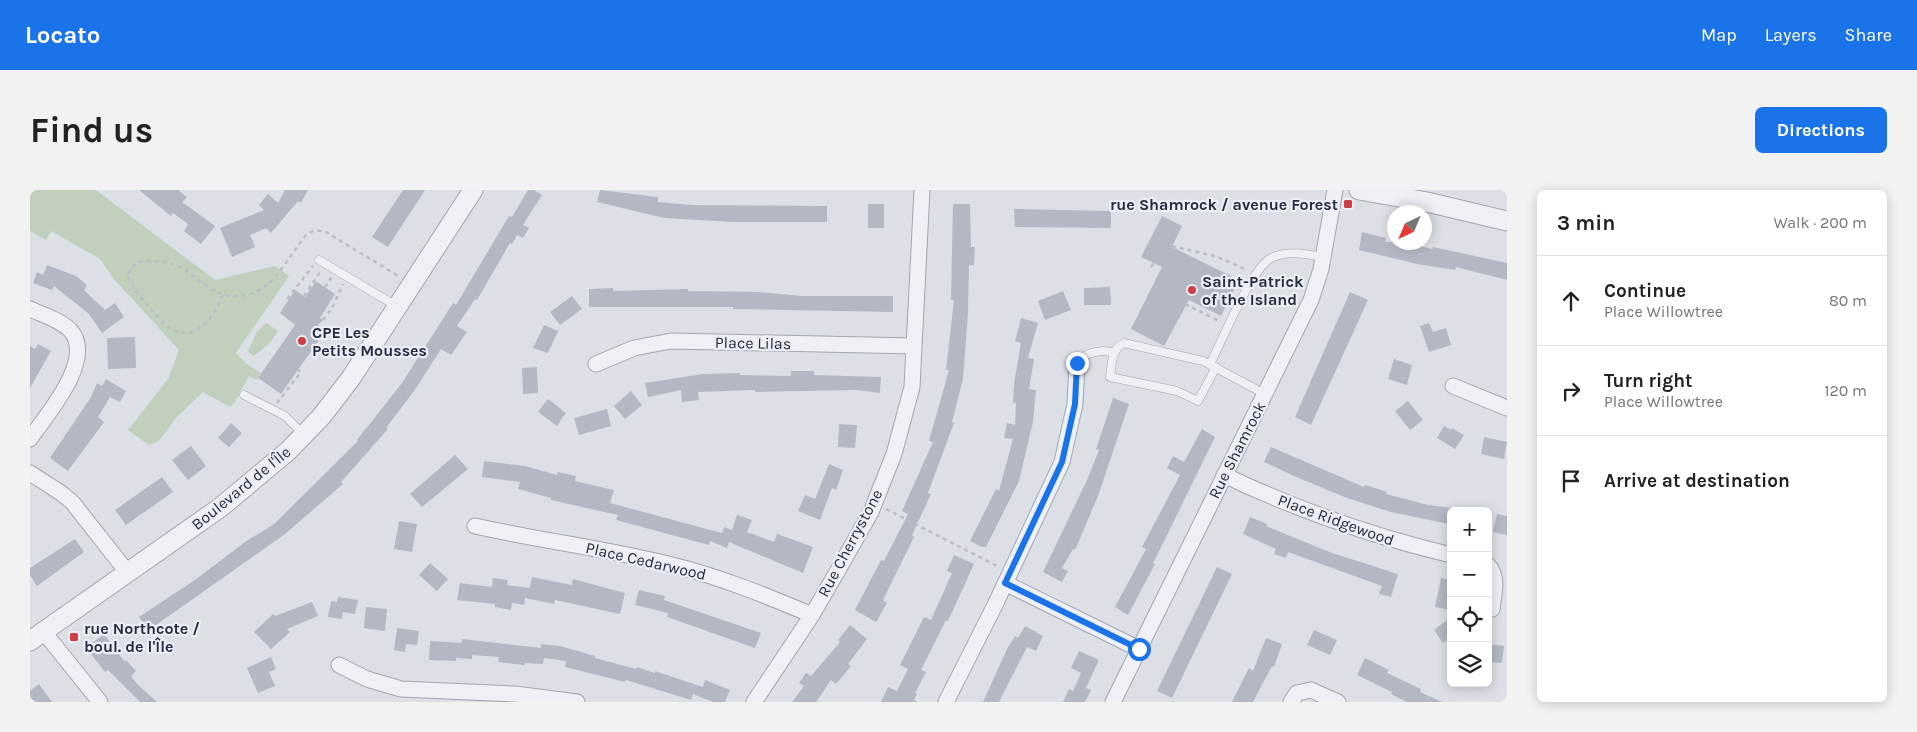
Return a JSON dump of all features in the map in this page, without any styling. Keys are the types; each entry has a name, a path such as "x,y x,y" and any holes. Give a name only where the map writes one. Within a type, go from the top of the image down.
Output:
{"street":[{"name":"Boulevard de l'Île","path":"37,636 242,491 304,435 351,378 473,190"},
{"name":"Rue Cherrystone","path":"754,702 812,615 871,512 894,454 912,387 922,190"},
{"name":"Rue Shamrock","path":"1114,702 1310,300 1323,257 1334,190"},
{"path":"1360,190 1427,202 1507,221"},
{"path":"30,309 63,324 71,331 76,340 78,350 76,363 63,392 30,439"},
{"name":"Place Lilas","path":"596,364 634,348 671,341 914,346"},
{"path":"946,702 1062,462 1075,404 1077,363"},
{"path":"1453,386 1507,408"},
{"path":"30,473 62,493 72,502 128,573"},
{"name":"Place Ridgewood","path":"1224,475 1338,523 1402,543 1447,554"},
{"name":"Place Cedarwood","path":"476,526 678,567 747,588 812,615"},
{"path":"1492,572 1495,584 1492,609"},
{"path":"1005,583 1139,649"},
{"path":"37,636 100,702"},
{"path":"339,665 367,679 401,689 515,694 577,702"},
{"path":"1291,702 1297,693 1311,690 1338,702"}],"lane":[{"path":"1265,394 1213,365 1124,343 1118,346 1114,353 1110,377 1177,391 1198,401 1213,365 1253,277 1264,264 1274,257 1293,253 1323,257"},
{"path":"319,260 398,307"},
{"path":"1077,363 1085,356 1099,352 1114,353"},
{"path":"244,395 285,416 304,435"}],"path":[{"path":"1172,246 1218,257 1248,270"},
{"path":"137,262 174,264 182,267 198,282 223,295 215,312 205,325 194,331 181,332 169,328 132,289 127,274 137,262"},
{"path":"1151,267 1154,263"},
{"path":"287,299 313,266"},
{"path":"304,296 322,270"},
{"path":"325,287 333,276"},
{"path":"322,320 332,308 338,292"},
{"path":"276,404 280,396 286,393 301,372 298,370"},
{"path":"880,507 1000,567"}],"green space":[{"path":"30,190 96,190 215,280 275,266 289,276 236,353 248,365 261,373 257,380 249,376 235,402 230,407 203,392 176,418 159,441 149,445 128,430 168,379 179,350 113,278 100,259 51,231 46,240 30,231"},
{"path":"266,323 278,331 270,342 254,356 248,352 249,349 257,332"}],"building":[{"path":"139,190 178,190 187,197 182,202 215,226 201,244 184,231 188,224 173,213 171,216"},
{"path":"285,190 308,190 301,203 298,201 271,233 266,228 250,235 255,247 232,257 220,228 264,210 259,205 268,194 278,203"},
{"path":"403,190 425,190 388,247 372,237"},
{"path":"528,190 534,190 542,195 523,225 529,228 523,238 517,235 512,244 510,243 477,300 475,299 457,326 467,332 451,355 441,349 414,391 386,428 388,429 341,482 343,484 285,534 149,630 139,617 195,580 245,542 274,524 358,441 402,383 453,303 456,305 509,216 512,217"},
{"path":"600,190 658,197 658,202 692,205 827,206 827,222 732,222 664,218 597,202"},
{"path":"868,204 884,204 884,228 868,228"},
{"path":"953,204 970,204 971,247 975,247 974,265 969,265 968,313 963,379 952,422 954,423 928,493 931,494 912,535 914,537 883,600 887,603 876,622 855,610 881,560 884,561 908,514 902,511 933,442 929,441 949,370 946,370 954,300 951,300"},
{"path":"1014,209 1111,211 1111,228 1015,227"},
{"name":"Saint-Patrick of the Island","path":"1162,216 1182,226 1172,247 1239,280 1221,316 1189,300 1164,346 1131,329 1162,267 1141,257"},
{"path":"1362,232 1386,238 1387,250 1432,250 1433,247 1507,263 1507,280 1456,267 1455,270 1417,264 1359,250"},
{"path":"47,265 76,276 87,285 84,290 105,310 115,303 124,317 102,333 89,314 54,286 52,290 33,283 37,272 43,275"},
{"path":"316,281 335,294 320,318 323,320 318,325 326,330 281,394 258,378 295,325 280,313 295,290 305,297"},
{"path":"1110,287 1111,305 1084,305 1084,288"},
{"path":"613,288 613,291 688,289 688,291 758,292 801,296 893,296 893,312 733,309 733,307 589,307 589,289"},
{"path":"1063,291 1071,310 1045,320 1038,301"},
{"path":"1350,292 1368,300 1311,425 1295,417"},
{"path":"572,296 582,309 560,325 550,312"},
{"path":"1021,318 1038,323 1028,358 1034,359 1029,389 1036,390 1033,422 1019,481 986,547 982,547 970,541 996,489 999,491 1013,439 1004,438 1007,423 1015,425 1016,403 1013,403 1014,384 1021,343 1015,341"},
{"path":"1429,323 1433,332 1446,328 1451,345 1429,352 1420,326"},
{"path":"544,325 558,331 548,353 533,348"},
{"path":"135,337 136,368 108,369 107,338"},
{"path":"38,344 51,351 30,388 30,346 35,349"},
{"path":"1394,359 1412,365 1407,385 1388,379"},
{"path":"537,367 538,393 523,394 522,368"},
{"path":"791,371 814,371 814,375 881,377 880,393 858,390 698,392 699,400 682,402 681,390 648,397 645,383 703,374 740,373 740,375 791,376"},
{"path":"106,379 126,391 120,402 110,397 98,417 104,422 68,471 50,458 91,397 97,383 102,386"},
{"path":"631,391 642,405 625,419 614,406"},
{"path":"1113,398 1129,404 1098,496 1075,550 1073,549 1062,568 1068,571 1062,582 1043,572 1087,480 1099,450 1096,449"},
{"path":"548,399 566,413 557,426 538,412"},
{"path":"1408,401 1423,420 1410,430 1395,411"},
{"path":"607,409 611,426 579,435 574,418"},
{"path":"231,423 242,433 229,447 218,438"},
{"path":"839,424 857,425 855,448 838,447"},
{"path":"1444,426 1464,435 1455,449 1437,438"},
{"path":"1202,429 1215,437 1153,563 1155,564 1128,615 1115,607 1146,549 1142,547 1180,475 1167,468 1173,456 1184,462"},
{"path":"1484,437 1507,442 1504,459 1481,454"},
{"path":"191,446 206,466 188,480 172,460"},
{"path":"1271,447 1364,487 1365,485 1387,492 1386,494 1428,505 1447,507 1447,524 1391,512 1347,498 1264,462"},
{"path":"455,455 468,469 422,507 410,494"},
{"path":"484,461 525,466 557,475 558,472 576,476 575,481 614,490 610,503 722,533 724,527 732,530 737,515 752,520 747,532 774,542 777,534 813,547 803,573 729,542 727,548 710,541 709,545 616,520 618,515 551,500 551,498 518,489 520,482 482,477"},
{"path":"829,464 843,470 836,490 832,488 820,520 798,511 805,495 815,499"},
{"path":"162,477 173,492 126,525 115,510"},
{"path":"1497,514 1507,516 1507,535 1493,532"},
{"path":"1250,517 1267,524 1266,526 1332,553 1398,574 1391,597 1379,594 1382,586 1288,552 1286,558 1274,554 1276,549 1243,534"},
{"path":"399,521 417,524 412,552 394,549"},
{"path":"75,539 84,552 37,586 30,575 30,568"},
{"path":"954,555 974,564 948,621 946,620 921,670 926,672 915,693 917,694 914,700 917,702 881,702 888,687 897,691 908,669 900,665 924,617 931,620 952,573 947,571"},
{"path":"430,563 448,579 437,591 419,575"},
{"path":"1217,567 1232,574 1172,698 1157,691"},
{"path":"532,577 572,585 573,579 625,593 620,614 555,600 554,604 525,598 524,605 512,603 511,610 495,607 495,604 457,600 460,583 492,587 493,578 508,580 507,585 530,588"},
{"path":"1441,578 1447,579 1447,609 1435,607"},
{"path":"639,590 665,596 664,600 761,633 755,648 667,617 668,613 635,605"},
{"path":"338,597 358,600 355,614 343,612 342,619 328,617 331,601 337,602"},
{"path":"312,602 318,616 287,629 290,632 271,649 254,632 273,614 275,616"},
{"path":"366,607 387,609 385,631 364,628"},
{"path":"1447,620 1447,640 1443,643 1434,630"},
{"path":"850,625 867,639 848,664 851,666 836,684 831,680 816,702 792,702 804,686 799,683 806,673 811,676 840,642 838,640"},
{"path":"1025,626 1043,636 1036,651 1027,647 999,702 983,702 1007,649 1015,636 1018,638"},
{"path":"397,628 419,631 417,645 406,644 405,652 394,650"},
{"path":"1314,630 1337,640 1330,655 1307,645"},
{"path":"104,634 125,662 126,660 136,671 131,676 137,684 157,702 140,702 108,670 105,672 86,648"},
{"path":"1266,638 1282,644 1274,667 1272,666 1253,702 1232,702 1249,668 1253,671"},
{"path":"462,639 541,648 541,644 560,646 636,669 637,667 655,673 655,671 703,687 705,680 730,690 725,702 713,702 693,694 691,700 626,680 625,682 565,667 566,661 544,658 543,664 525,663 524,665 498,662 499,657 472,655 472,659 456,658 456,661 429,660 430,641 462,643"},
{"path":"1492,644 1504,646 1502,663 1492,662"},
{"path":"1079,651 1099,660 1086,688 1091,690 1085,702 1063,702 1069,689 1073,691 1081,673 1071,668"},
{"path":"271,657 276,669 269,672 275,686 258,693 247,668"},
{"path":"1365,658 1389,670 1387,673 1421,689 1420,692 1442,702 1407,702 1391,694 1392,692 1357,675"},
{"path":"39,684 52,702 30,702 30,691"}],"place":[{"name":"rue Shamrock / avenue Forest","path":"1348,204"},
{"name":"Saint-Patrick of the Island","path":"1192,290"},
{"name":"CPE Les Petits Mousses","path":"302,341"},
{"name":"rue Northcote / boul. de l'Île","path":"74,637"}],"route":[{"path":"1077,363 1075,404 1062,462 1005,583 1139,649"}]}
